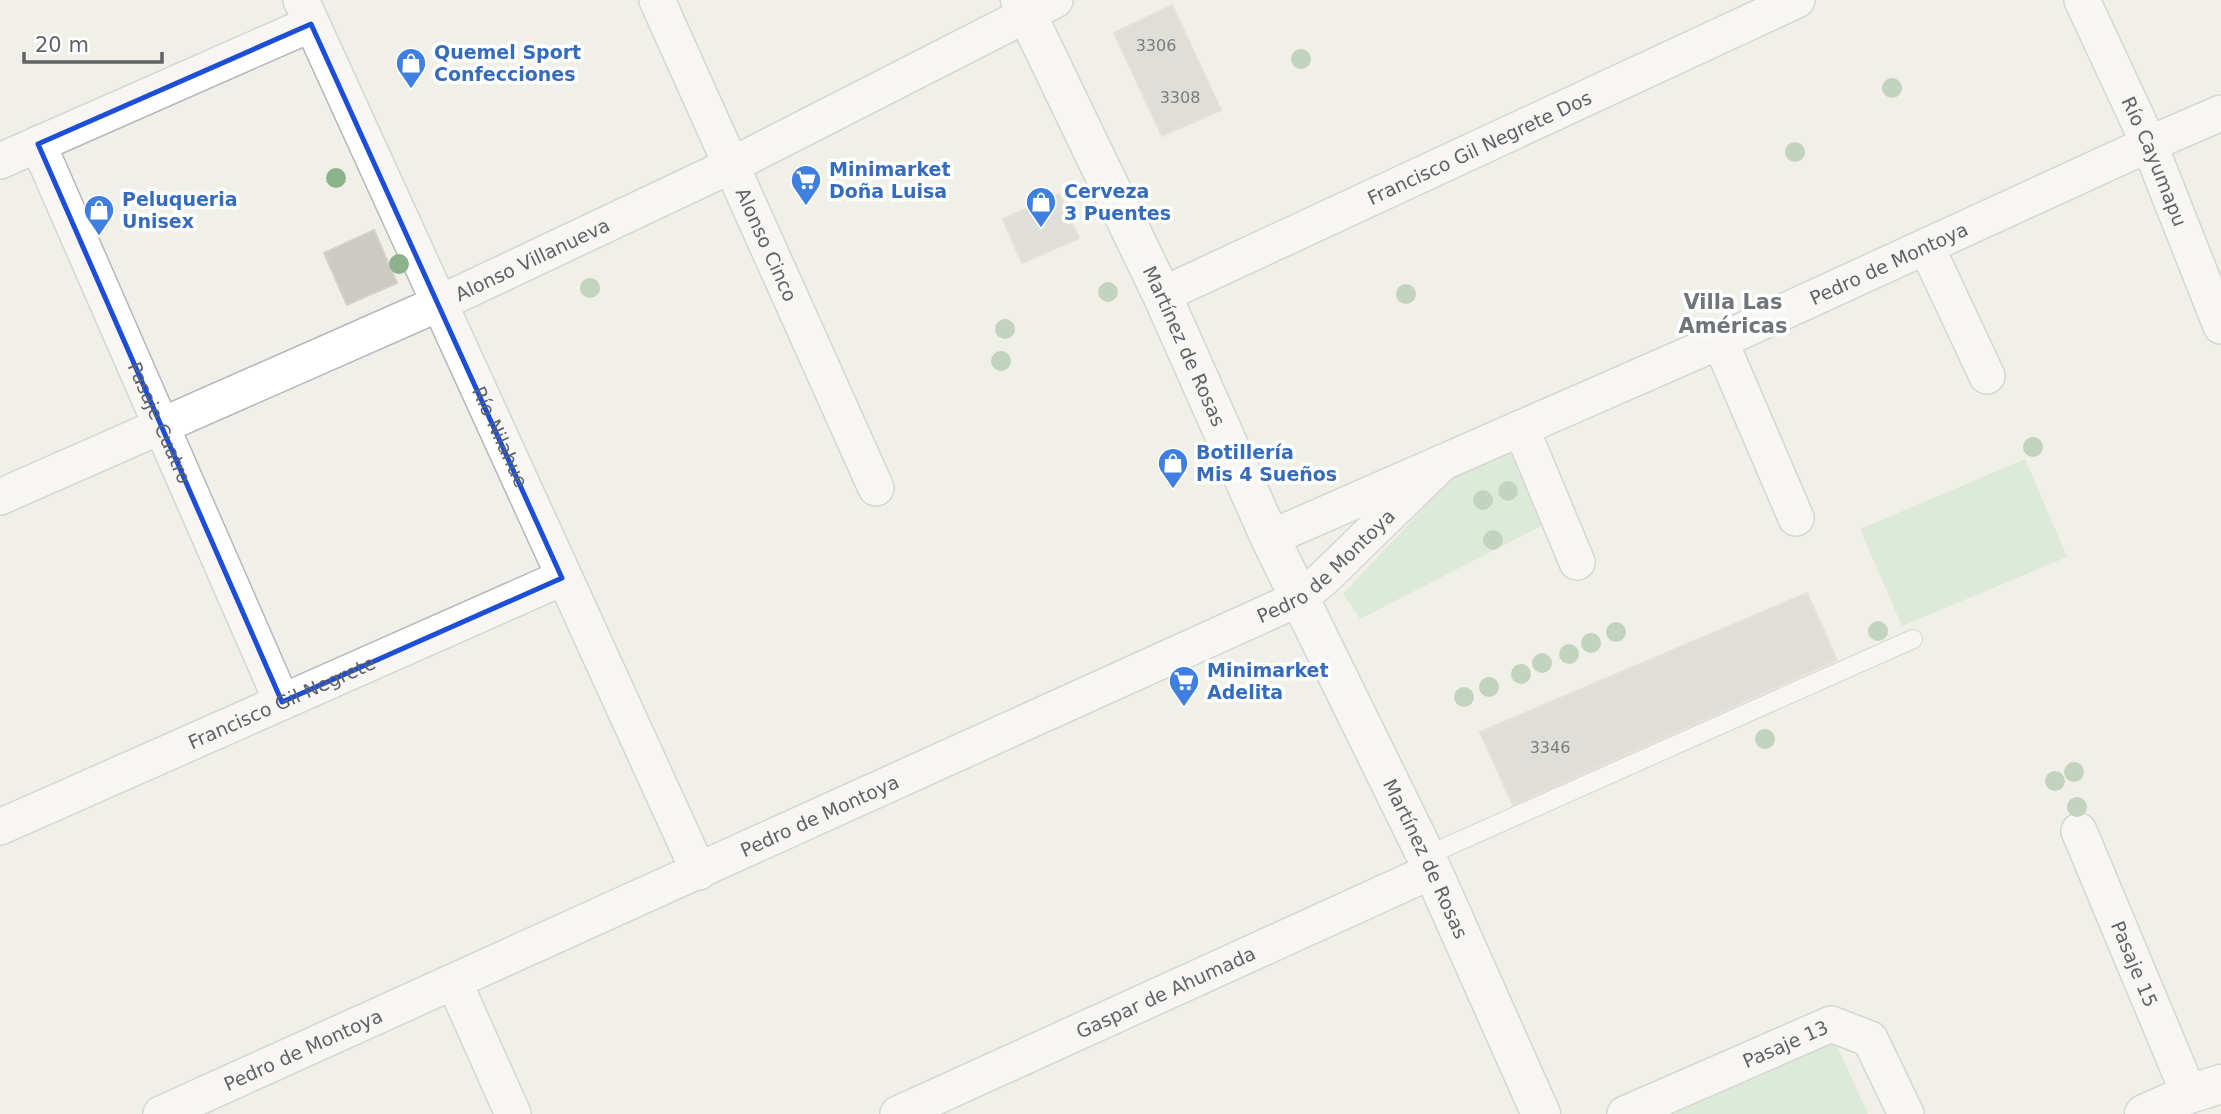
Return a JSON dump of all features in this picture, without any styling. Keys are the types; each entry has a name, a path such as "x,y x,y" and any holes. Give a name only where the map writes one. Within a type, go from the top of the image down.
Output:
{"street":[{"name":"Alonso Cinco","path":"657,0 876,488"},
{"name":"Francisco Gil Negrete Dos","path":"1162,295 1797,0"},
{"name":"Río Cayumapu","path":"2082,0 2149,144 2221,326"},
{"name":"Alonso Villanueva","path":"0,497 440,303 732,165 1034,4"},
{"name":"Martínez de Rosas","path":"1034,4 1270,538 1429,863 1541,1114"},
{"path":"0,160 38,144 306,12"},
{"name":"Río Nilahue","path":"306,12 440,303 562,578 699,872"},
{"name":"Pedro de Montoya","path":"1270,538 1720,341 2221,113"},
{"name":"Pasaje Cuatro","path":"38,144 282,702"},
{"path":"1926,246 1987,376"},
{"path":"1720,341 1796,517"},
{"path":"1521,428 1577,562"},
{"name":"Pedro de Montoya","path":"161,1114 1300,598 1442,463"},
{"name":"Francisco Gil Negrete","path":"0,827 562,578"},
{"name":"Pasaje 15","path":"2079,831 2205,1089"},
{"name":"Gaspar de Ahumada","path":"898,1114 1429,863"},
{"path":"454,982 513,1114"},
{"name":"Pasaje 13","path":"1625,1114 1831,1024 1870,1040 1906,1114"},
{"path":"2144,1114 2205,1089"}],"lane":[{"path":"1429,863 1913,639"}],"highlighted area":[{"path":"311,24 562,578 282,702 38,144"}],"green space":[{"path":"1511,450 1545,524 1360,619 1343,594 1459,470"},
{"path":"2025,459 2067,557 1902,626 1860,529"},
{"path":"1834,1039 1868,1114 1668,1114"}],"building":[{"path":"1172,5 1221,110 1162,136 1114,33"},
{"name":"Cerveza 3 Puentes","path":"1059,194 1079,238 1022,263 1003,219"},
{"path":"374,230 397,283 347,305 324,253"},
{"path":"1807,593 1837,660 1513,805 1480,732"}],"place":[{"name":"Quemel Sport Confecciones","path":"411,90"},
{"name":"Minimarket Doña Luisa","path":"806,207"},
{"name":"Cerveza 3 Puentes","path":"1041,229"},
{"name":"Peluqueria Unisex","path":"99,237"},
{"name":"Botillería Mis 4 Sueños","path":"1173,490"},
{"name":"Minimarket Adelita","path":"1184,708"}],"district":[{"name":"Villa Las Américas","path":"1733,314"}]}
